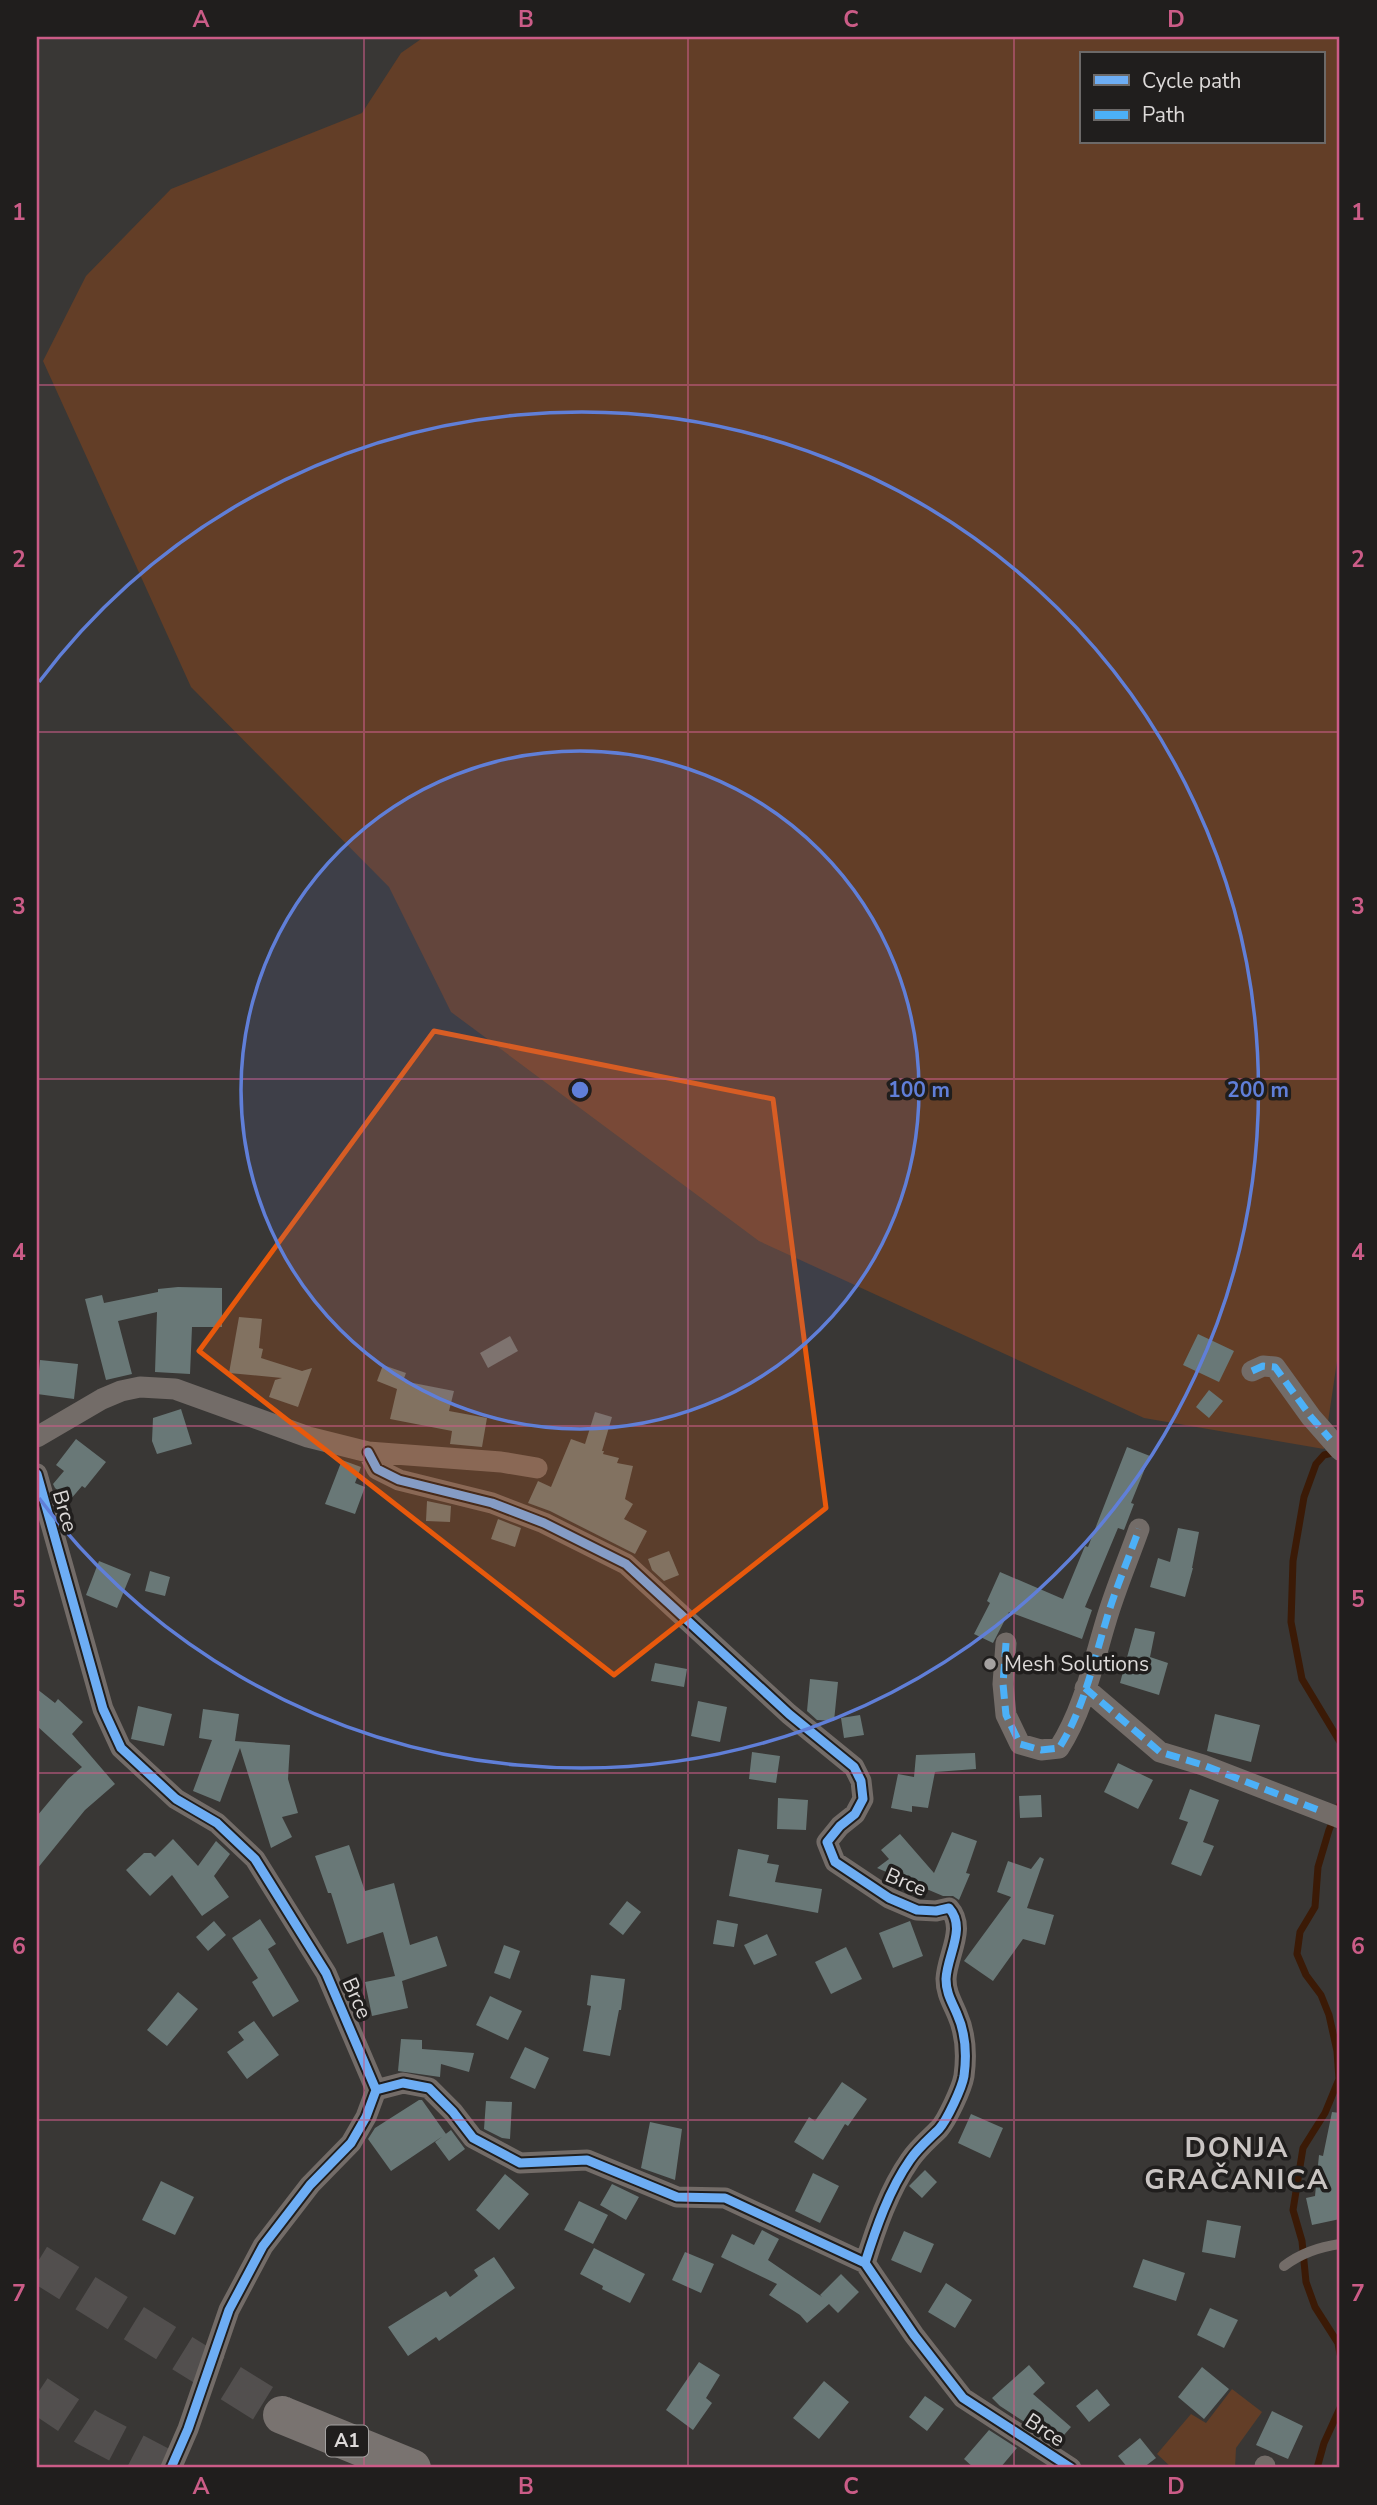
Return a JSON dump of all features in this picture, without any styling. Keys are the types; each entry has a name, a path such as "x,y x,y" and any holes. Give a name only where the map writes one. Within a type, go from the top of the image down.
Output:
{"highway":[{"name":"A1","path":"282,2415 412,2468"}],"street":[{"path":"1252,1371 1264,1366 1275,1367 1311,1417 1335,1444"},
{"path":"37,1437 102,1399 121,1391 140,1387 175,1389 308,1437 368,1452 501,1462 537,1468"},
{"name":"Brce","path":"368,1452 377,1469 399,1480 492,1503 544,1523 625,1564 789,1714 854,1767 861,1781 863,1799 855,1814 840,1826 827,1842 835,1862 889,1898 917,1910 936,1911 949,1908 955,1914 958,1927 948,1962 946,1982 949,2000 957,2013 966,2042 963,2081 941,2127 910,2160 898,2181 865,2263 914,2335 963,2398 1072,2468"},
{"name":"Brce","path":"37,1474 103,1709 121,1748 176,1799 217,1824 255,1859 326,1973 376,2090"},
{"path":"1006,1643 1003,1684 1006,1715 1020,1744 1041,1751 1059,1748 1067,1735 1085,1688 1108,1613 1139,1529"},
{"path":"1085,1688 1160,1752 1203,1765 1331,1814"},
{"path":"170,2468 188,2429 229,2310 263,2246 310,2185 351,2143 366,2117 376,2090 404,2082 429,2088 453,2112 472,2138 520,2162 587,2160 677,2197 725,2198 865,2263"}],"lane":[{"path":"1284,2266 1296,2256 1318,2247 1340,2244"}],"highlighted area":[{"path":"434,1031 773,1099 826,1508 614,1675 199,1351"}],"shaded area":[{"path":"424,37 1340,37 1340,1341 1324,1449 1144,1418 759,1241 451,1012 389,887 191,687 43,361 86,276 171,189 362,113 401,53"},
{"path":"1232,2389 1262,2412 1236,2448 1235,2468 1172,2468 1157,2454 1191,2414 1206,2423"}],"building":[{"path":"222,1288 222,1327 192,1327 190,1374 155,1372 157,1312 118,1321 132,1374 106,1380 85,1299 102,1295 104,1303 158,1292 158,1289"},
{"path":"239,1317 262,1319 259,1348 263,1349 261,1358 302,1371 312,1368 298,1407 269,1397 275,1380 282,1378 229,1373"},
{"path":"1198,1334 1234,1351 1219,1382 1183,1365"},
{"path":"510,1336 518,1351 488,1368 480,1353"},
{"path":"40,1360 78,1364 74,1399 37,1394"},
{"path":"383,1365 406,1373 403,1381 454,1391 449,1411 487,1418 482,1447 450,1444 452,1431 390,1419 397,1389 377,1381"},
{"path":"1209,1390 1223,1401 1209,1418 1196,1407"},
{"path":"181,1409 192,1444 157,1454 152,1441 153,1418"},
{"path":"595,1412 612,1417 603,1454 619,1458 617,1463 633,1466 625,1499 633,1504 624,1519 647,1531 635,1554 550,1511 528,1503 538,1481 551,1487 571,1439 585,1444"},
{"path":"76,1439 106,1462 85,1488 82,1486 70,1500 53,1484 64,1471 56,1465"},
{"path":"1127,1447 1150,1456 1131,1503 1134,1504 1124,1530 1118,1528 1085,1607 1092,1610 1082,1639 1009,1612 993,1643 974,1634 990,1603 987,1601 1000,1572 1063,1599 1085,1546 1088,1547"},
{"path":"342,1460 361,1467 355,1483 365,1487 355,1514 325,1504"},
{"path":"427,1501 451,1506 450,1522 426,1521"},
{"path":"498,1519 521,1528 515,1547 491,1539"},
{"path":"1178,1528 1199,1532 1185,1597 1150,1587 1158,1558 1170,1562"},
{"path":"669,1551 679,1575 664,1581 652,1570 648,1559"},
{"path":"99,1561 131,1574 117,1608 86,1595"},
{"path":"150,1571 170,1577 165,1596 145,1591"},
{"path":"1135,1628 1155,1632 1150,1657 1168,1663 1159,1695 1120,1683"},
{"path":"655,1663 687,1669 684,1687 651,1681"},
{"path":"810,1679 838,1682 834,1721 817,1720 807,1711"},
{"path":"37,1689 55,1703 58,1699 83,1722 72,1734 115,1784 85,1810 37,1869 37,1816 68,1779 82,1767 37,1726"},
{"path":"698,1701 727,1707 720,1742 691,1736"},
{"path":"138,1706 172,1714 164,1746 131,1739"},
{"path":"203,1709 239,1714 235,1741 290,1745 288,1779 298,1813 282,1817 292,1837 271,1848 240,1748 220,1802 193,1791 212,1740 199,1738"},
{"path":"1215,1714 1260,1725 1251,1762 1207,1751"},
{"path":"860,1715 864,1735 844,1738 841,1718"},
{"path":"752,1752 780,1756 776,1783 749,1779"},
{"path":"975,1753 976,1769 935,1772 928,1808 912,1806 912,1812 891,1808 898,1774 914,1777 916,1755"},
{"path":"1118,1763 1153,1780 1138,1809 1104,1792"},
{"path":"1190,1789 1219,1800 1203,1842 1214,1846 1201,1876 1171,1864 1188,1822 1179,1819"},
{"path":"1041,1795 1042,1817 1020,1818 1019,1796"},
{"path":"778,1798 808,1800 806,1830 777,1829"},
{"path":"952,1832 977,1841 966,1873 970,1874 959,1900 877,1868 889,1859 881,1850 900,1834 934,1873"},
{"path":"173,1839 198,1866 216,1841 230,1854 214,1876 229,1897 202,1916 172,1875 150,1896 126,1870 144,1853 151,1853 155,1857"},
{"path":"349,1845 365,1891 394,1883 410,1945 437,1936 447,1966 402,1981 408,2008 372,2016 365,1982 395,1976 383,1932 347,1944 331,1893 328,1893 315,1856"},
{"path":"738,1849 769,1855 767,1863 779,1865 775,1882 822,1889 818,1913 729,1896"},
{"path":"1040,1857 1044,1859 1027,1908 1054,1915 1045,1945 1023,1939 993,1981 964,1961 1011,1897 997,1892 1008,1861 1031,1869"},
{"path":"627,1901 641,1912 623,1935 609,1924"},
{"path":"260,1919 276,1944 268,1949 299,2001 273,2017 252,1982 258,1978 232,1938"},
{"path":"717,1920 738,1924 734,1947 713,1944"},
{"path":"214,1921 226,1935 208,1951 196,1937"},
{"path":"910,1921 923,1956 893,1968 879,1933"},
{"path":"767,1934 777,1955 754,1965 744,1945"},
{"path":"504,1945 520,1951 510,1979 494,1973"},
{"path":"846,1947 862,1979 831,1994 815,1962"},
{"path":"591,1975 625,1979 610,2056 583,2051 591,2006 587,2005"},
{"path":"178,1992 198,2009 167,2046 147,2030"},
{"path":"490,1996 522,2011 508,2040 476,2025"},
{"path":"254,2021 279,2055 247,2079 227,2052 244,2040 238,2032"},
{"path":"401,2039 422,2040 422,2049 474,2053 469,2072 441,2064 440,2077 398,2071"},
{"path":"525,2047 549,2058 535,2089 510,2078"},
{"path":"842,2082 867,2099 848,2126 845,2124 823,2160 794,2142 809,2117 815,2121"},
{"path":"422,2100 446,2134 391,2171 368,2139 375,2128"},
{"path":"486,2101 512,2102 510,2139 484,2129"},
{"path":"1332,2112 1340,2113 1340,2219 1312,2225 1306,2198 1315,2196 1319,2155 1323,2156"},
{"path":"971,2114 1003,2128 990,2158 958,2143"},
{"path":"650,2122 682,2129 675,2180 641,2168"},
{"path":"451,2130 465,2149 449,2161 435,2142"},
{"path":"925,2170 937,2182 922,2198 909,2186"},
{"path":"813,2173 839,2186 820,2223 795,2211"},
{"path":"505,2174 529,2194 499,2230 476,2210"},
{"path":"161,2181 194,2197 175,2235 142,2220"},
{"path":"612,2184 639,2197 626,2220 600,2205"},
{"path":"579,2201 608,2215 593,2244 564,2230"},
{"path":"1207,2220 1241,2226 1235,2258 1202,2252"},
{"path":"762,2230 779,2239 768,2260 822,2297 820,2295 841,2274 859,2292 838,2313 829,2304 807,2323 800,2315 769,2295 777,2284 721,2257 732,2234 754,2245"},
{"path":"904,2231 934,2244 921,2273 891,2260"},
{"path":"594,2248 645,2274 630,2303 580,2274"},
{"path":"685,2252 714,2264 701,2293 672,2280"},
{"path":"494,2257 515,2288 439,2341 436,2337 408,2356 388,2327 446,2291 450,2297 478,2276 474,2270"},
{"path":"1143,2259 1185,2273 1176,2301 1133,2287"},
{"path":"946,2283 972,2300 955,2328 928,2312"},
{"path":"1210,2308 1238,2320 1224,2348 1197,2335"},
{"path":"699,2362 720,2375 706,2398 712,2403 693,2430 666,2410"},
{"path":"1029,2365 1045,2383 1033,2394 1071,2427 1057,2443 992,2398"},
{"path":"1202,2367 1229,2389 1204,2419 1178,2397"},
{"path":"824,2381 849,2402 819,2439 793,2418"},
{"path":"1097,2389 1110,2405 1089,2422 1076,2406"},
{"path":"925,2396 944,2409 927,2431 909,2417"},
{"path":"1272,2411 1303,2426 1288,2459 1256,2445"},
{"path":"989,2430 1017,2448 1000,2468 974,2468 964,2459"},
{"path":"1140,2438 1156,2458 1143,2468 1128,2468 1118,2456"}],"waterway":[{"path":"1336,1452 1324,1455 1316,1464 1304,1497 1293,1561 1291,1622 1302,1679 1340,1742"},
{"path":"1340,1804 1318,1867 1315,1907 1300,1932 1297,1954 1306,1975 1321,1995 1329,2015 1337,2051 1339,2079 1325,2113 1303,2148 1293,2210 1302,2241 1306,2282 1315,2307 1338,2343 1340,2354"},
{"path":"1317,2468 1324,2443 1340,2408"}],"tunnel":[{"path":"37,2263 282,2415"},
{"path":"37,2394 88,2428 165,2468"}],"marked path":[{"path":"1252,1371 1263,1366 1275,1367 1330,1439"},
{"path":"1006,1643 1003,1684 1006,1715 1020,1744 1041,1750 1059,1748 1081,1703 1110,1609 1139,1529"},
{"path":"1085,1688 1160,1752 1203,1765 1321,1811"}],"cycle path":[{"path":"368,1452 377,1469 399,1480 492,1503 544,1523 626,1564 789,1714 854,1767 861,1781 863,1799 855,1814 840,1826 827,1842 835,1862 889,1898 917,1910 936,1911 949,1908 954,1916 955,1942 946,1979 948,1993 964,2037 963,2081 942,2125 902,2172 889,2197 865,2263"},
{"path":"37,1474 103,1709 121,1748 176,1799 217,1823 255,1859 326,1973 376,2090 403,2083 429,2088 453,2112 473,2138 520,2163 587,2160 677,2197 725,2198 865,2263 914,2335 963,2398 1071,2468"},
{"path":"171,2468 188,2429 229,2310 263,2246 310,2185 351,2143 366,2117 376,2090"}],"place":[{"name":"Mesh Solutions","path":"990,1664"}],"district":[{"name":"DONJA GRAČANICA","path":"1237,2164"}]}
